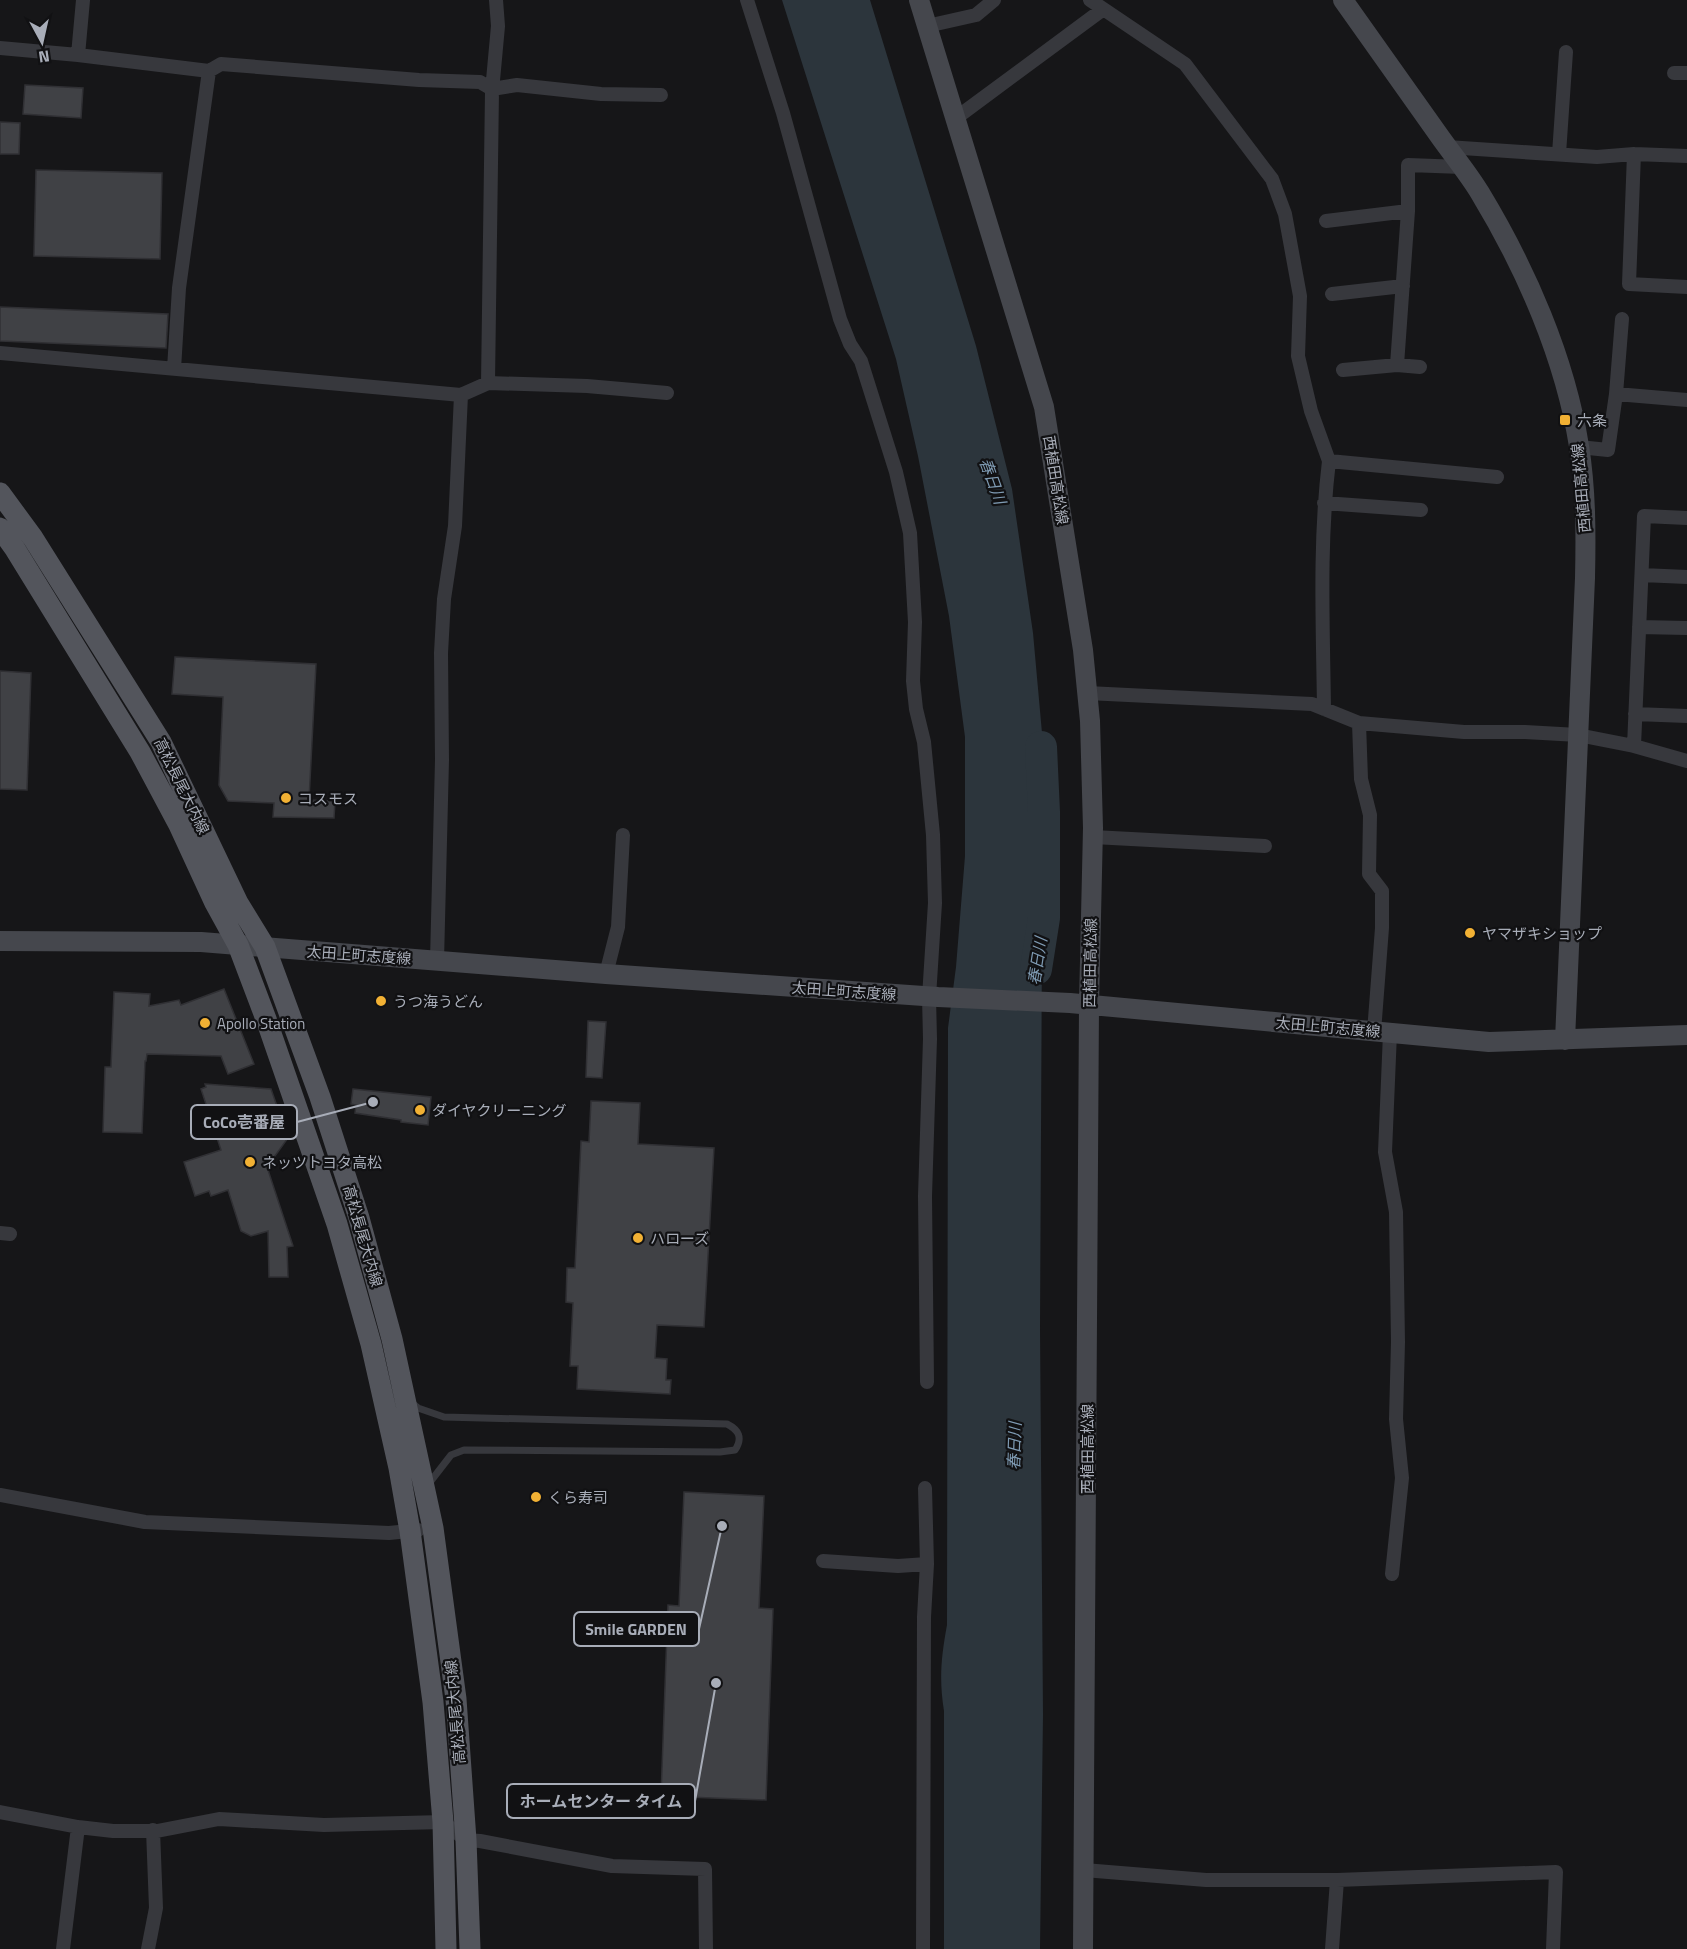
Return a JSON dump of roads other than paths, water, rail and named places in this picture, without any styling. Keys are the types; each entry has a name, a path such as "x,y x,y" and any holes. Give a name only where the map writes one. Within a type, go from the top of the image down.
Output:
{"main road":[{"name":"西植田高松線","path":"919,0 1044,407 1088,693 1093,837 1080,1004 1083,1949"},
{"name":"西植田高松線","path":"1343,0 1479,191 1502,232 1536,301 1556,357 1579,447 1586,529 1565,1040"},
{"name":"高松長尾大内線","path":"0,493 33,538 161,742 238,903 265,947 320,1097 359,1218 392,1339 433,1528 456,1699 466,1840 470,1949"},
{"name":"高松長尾大内線","path":"0,528 140,752 179,825 214,903 238,945 337,1224 371,1344 399,1468 410,1530 433,1702 443,1822 446,1949"},
{"name":"太田上町志度線","path":"0,941 185,941 606,974 933,997 1080,1004 1489,1042 1687,1035"}],"street":[{"path":"78,55 83,0"},
{"path":"488,383 492,89 498,26 496,0"},
{"path":"747,0 783,113 840,319 850,344 861,361 896,472 910,533 915,622 913,681 916,709 924,742 933,835 935,903 925,1196 927,1382"},
{"path":"927,26 976,15 994,0"},
{"path":"1090,0 1185,64 1272,179 1286,214 1300,296 1298,356 1311,411 1329,461 1324,503 1322,567 1324,709"},
{"path":"956,118 1102,10"},
{"path":"0,48 209,71 221,64 418,80 480,82 492,89 517,85 601,94 661,95"},
{"path":"1559,154 1566,52"},
{"path":"174,369 179,288 209,71"},
{"path":"1447,147 1597,157 1634,154 1687,156"},
{"path":"1634,154 1629,284 1687,287"},
{"path":"1397,365 1408,211 1408,165 1462,167"},
{"path":"1326,221 1408,211"},
{"path":"1332,294 1403,286"},
{"path":"1579,447 1608,450 1616,394 1622,319"},
{"path":"0,353 461,395 488,383 587,386 667,393"},
{"path":"1343,370 1397,365 1420,367"},
{"path":"1616,394 1687,400"},
{"path":"436,961 442,760 441,653 444,599 454,526 461,395"},
{"path":"1329,461 1497,477"},
{"path":"1324,503 1421,510"},
{"path":"1634,746 1644,516 1687,518"},
{"path":"1642,575 1687,577"},
{"path":"1639,627 1687,628"},
{"path":"1088,693 1312,704 1359,723 1464,732 1578,735 1634,746 1687,761"},
{"path":"1635,714 1687,716"},
{"path":"1359,723 1361,779 1370,814 1369,874 1382,891 1385,1152 1396,1212 1398,1342 1396,1419 1402,1478 1392,1574"},
{"path":"606,974 618,927 623,835"},
{"path":"1093,837 1265,846"},
{"path":"923,1949 924,1617 927,1564 925,1488"},
{"path":"0,1495 146,1522 389,1533 433,1528"},
{"path":"823,1561 898,1566 927,1564"},
{"path":"0,1812 78,1827 114,1831 153,1830 219,1819 324,1824 443,1822 466,1840 612,1866 705,1869 706,1949"},
{"path":"63,1949 78,1827"},
{"path":"148,1949 156,1908 153,1830"},
{"path":"1084,1870 1206,1880 1337,1880 1556,1872 1553,1949"},
{"path":"1332,1949 1337,1880"}],"lane":[{"path":"405,1398 418,1408 444,1418 727,1424 735,1428 739,1434 739,1444 735,1450 720,1452 464,1450 451,1455 425,1490"}],"water":[{"path":"782,0 870,0 976,346 1012,489 1033,633 1043,744 1040,1328 1043,1714 1040,1949 944,1949 944,1711 941,1678 947,1625 948,1028 956,967 965,856 965,737 949,616 918,456 896,359"}],"waterway":[{"name":"春日川","path":"1036,969 1044,918 1044,812 1041,747"}],"place":[{"name":"六条","path":"1565,420"},
{"name":"コスモス","path":"286,798"},
{"name":"ヤマザキショップ","path":"1470,933"},
{"name":"うつ海うどん","path":"381,1001"},
{"name":"Apollo Station","path":"205,1023"},
{"name":"CoCo壱番屋","path":"373,1102"},
{"name":"ダイヤクリーニング","path":"420,1110"},
{"name":"ネッツトヨタ高松","path":"250,1162"},
{"name":"ハローズ","path":"638,1238"},
{"name":"くら寿司","path":"536,1497"},
{"name":"Smile GARDEN","path":"722,1526"},
{"name":"ホームセンター タイム","path":"716,1683"}]}
